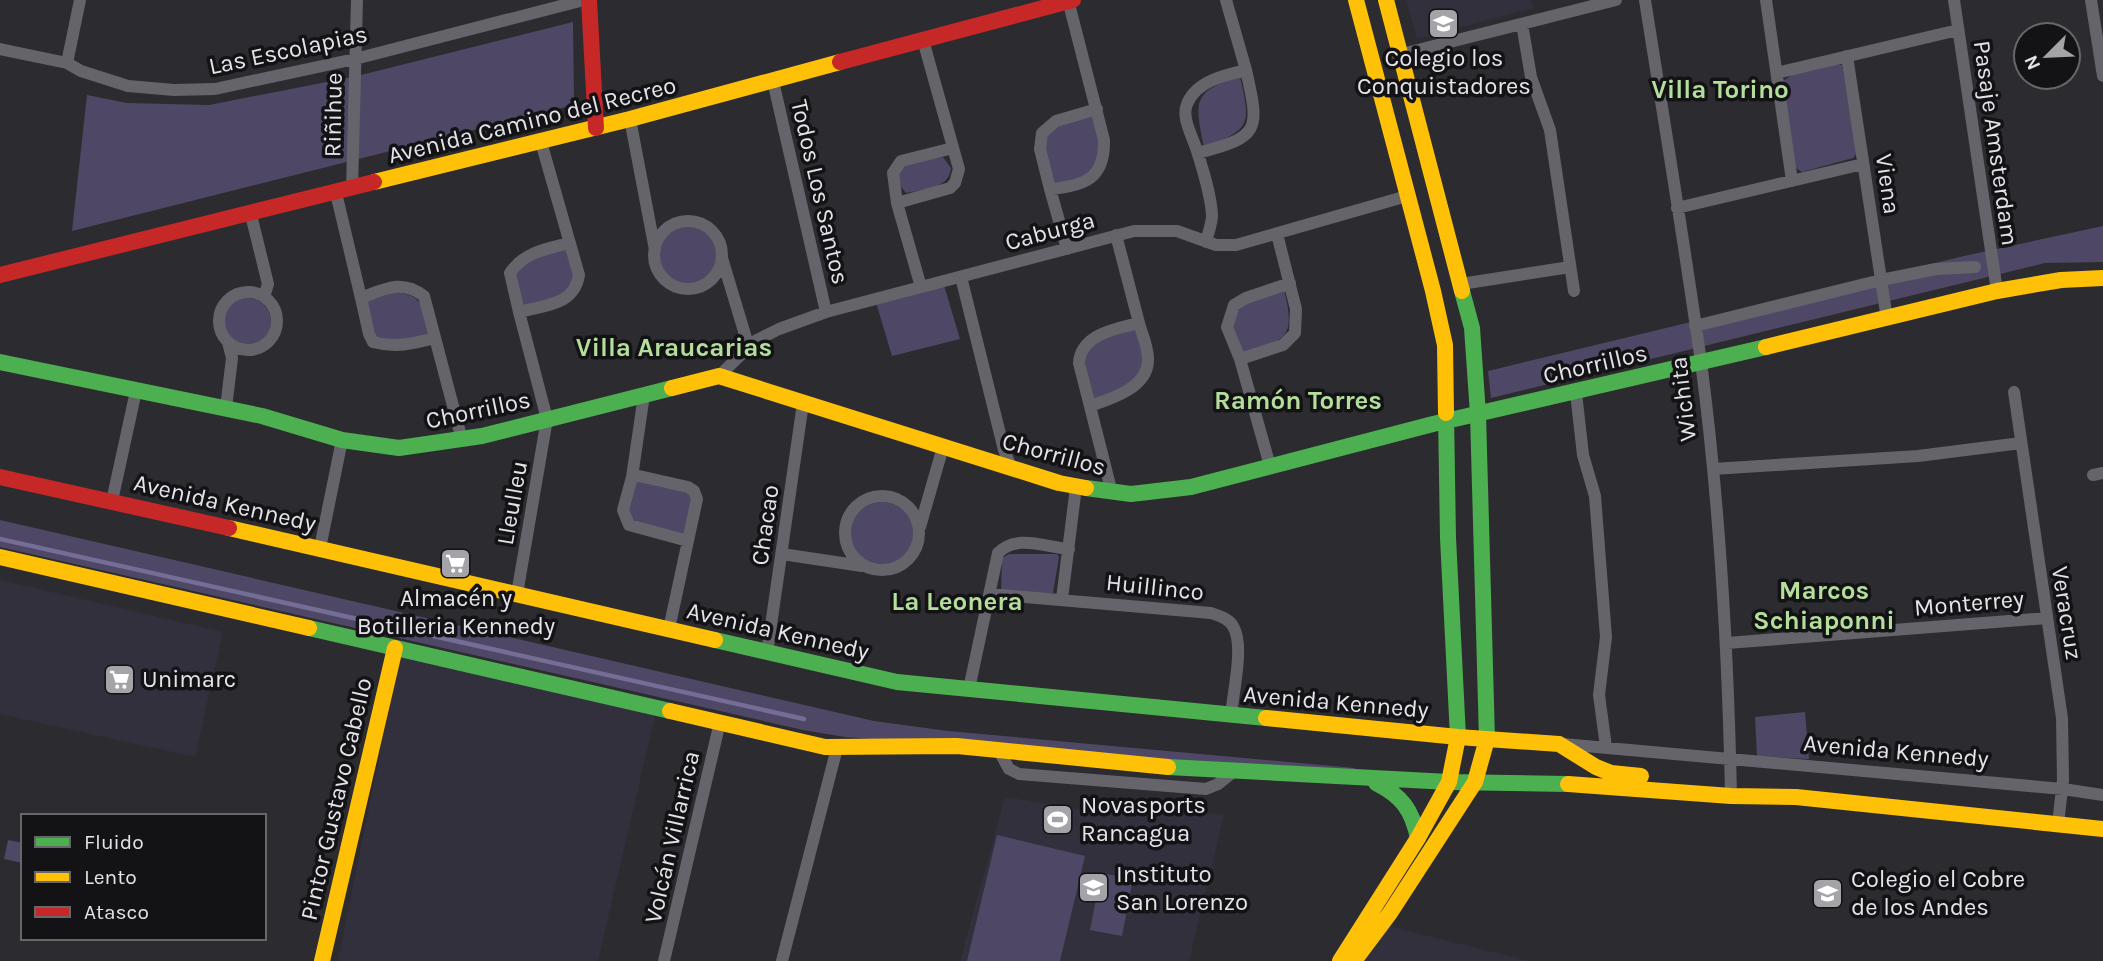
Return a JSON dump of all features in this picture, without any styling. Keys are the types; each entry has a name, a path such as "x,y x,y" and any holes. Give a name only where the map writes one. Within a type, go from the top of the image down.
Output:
{"main road":[{"path":"586,0 596,128"},
{"name":"Avenida Camino del Recreo","path":"0,275 596,128 1070,0"},
{"path":"1340,961 1418,838 1449,782 1458,737 1448,538 1443,332 1356,0"},
{"path":"1354,961 1390,913 1475,782 1487,739 1478,415 1472,328 1386,0"},
{"name":"Chorrillos","path":"0,362 262,416 342,440 399,448 462,440 719,376 1076,487 1112,493 1167,491 1447,421 1576,393 1997,291 2061,280 2103,278"},
{"name":"Avenida Kennedy","path":"0,477 897,682 1458,737 1559,744 1611,773 1731,790 2103,829"},
{"name":"Avenida Kennedy","path":"0,557 811,745 837,748 957,746 1112,763 1368,779 1731,790"},
{"path":"1454,635 1467,631 1484,634"},
{"name":"Pintor Gustavo Cabello","path":"322,961 395,648"},
{"path":"1368,779 1402,797 1415,820 1418,838"}],"street":[{"path":"68,63 80,0"},
{"name":"Riñihue","path":"357,0 344,191 361,298"},
{"name":"Las Escolapias","path":"0,50 68,63 81,71 128,86 194,90 225,87 355,59 586,0"},
{"path":"1049,189 1084,183 1094,176 1104,156 1104,140 1070,0"},
{"path":"1198,153 1239,141 1254,121 1255,108 1226,0"},
{"path":"1402,54 1616,0"},
{"name":"Wichita","path":"1646,0 1701,363 1713,469 1727,643 1731,790"},
{"path":"1766,0 1792,181"},
{"name":"Pasaje Amsterdam","path":"1954,0 1997,291"},
{"path":"2091,0 2103,76"},
{"path":"1522,24 1531,77 1550,130 1574,291"},
{"path":"1777,73 1958,30"},
{"path":"897,202 942,191 955,183 959,169 923,40"},
{"name":"Viena","path":"1847,56 1886,318"},
{"path":"1206,242 1212,218 1198,153 1186,120 1185,107 1191,96 1211,80 1246,70"},
{"name":"Todos Los Santos","path":"773,81 826,312"},
{"path":"1067,249 1040,149 1042,133 1056,121 1097,109"},
{"path":"631,119 655,261 665,279 684,288 705,284 719,268 722,258"},
{"path":"519,312 564,301 578,285 579,275 541,142"},
{"path":"921,287 897,202 893,173 901,161 953,148"},
{"path":"1677,208 1863,164"},
{"name":"Caburga","path":"719,376 755,341 826,312 1134,230 1177,231 1216,245 1236,244 1407,196"},
{"path":"251,215 268,284 264,297"},
{"path":"655,250 663,231 671,225 692,221 710,229 721,247 749,348"},
{"path":"1240,359 1283,345 1296,333 1296,309 1277,234"},
{"path":"1090,406 1119,397 1146,372 1148,356 1116,235"},
{"path":"547,419 510,273 516,264 530,254 570,243"},
{"path":"1461,284 1570,267"},
{"path":"1695,326 1881,280 1936,269 1975,267"},
{"path":"961,277 1004,450 1011,467"},
{"path":"1270,466 1240,359 1227,327 1234,305 1290,283"},
{"path":"435,338 403,346 386,346 373,341 361,298 394,286 414,289 424,296 462,440"},
{"path":"226,408 232,358 220,326 223,307 229,299 246,292 264,297 276,312 276,331 271,340 255,350 246,350 228,342"},
{"path":"1112,493 1079,363 1083,348 1091,339 1139,323"},
{"path":"112,501 136,391"},
{"name":"Veracruz","path":"2014,392 2062,718 2063,789 2058,824"},
{"path":"1576,393 1583,455 1595,496 1606,637 1599,687 1606,747"},
{"path":"644,395 632,477 623,510 629,525 688,541"},
{"name":"Chacao","path":"767,653 803,403"},
{"name":"Lleulleu","path":"517,594 547,419"},
{"path":"320,548 342,440"},
{"path":"1713,469 1918,456 2021,443"},
{"path":"782,554 884,570 903,564 916,549 919,529 943,447"},
{"path":"632,477 639,476 688,487 694,491 697,499 669,629"},
{"path":"1062,599 1076,487"},
{"path":"864,566 855,559 845,538 845,526 856,506 866,499 889,496 900,500 916,518 919,529"},
{"path":"969,689 998,553 1004,546 1016,542 1069,549"},
{"name":"Huillinco","path":"990,594 1212,613 1227,620 1234,627 1238,644 1231,715"},
{"name":"Monterrey","path":"1727,643 2047,618"},
{"name":"Volcán Villarrica","path":"664,961 720,722"},
{"name":"Avenida Kennedy","path":"1559,744 2063,789 2103,795"},
{"path":"782,961 837,748"},
{"path":"998,749 1009,769 1019,774 1206,789 1218,784 1234,771"}],"shaded area":[{"name":"Colegio los Conquistadores","path":"1406,0 1531,0 1534,8 1417,39"},
{"path":"573,22 574,105 72,231 87,95 127,103 209,105 357,76"},
{"path":"1834,63 1842,65 1857,153 1853,158 1802,172 1796,168 1783,81 1795,73"},
{"path":"1240,76 1246,106 1244,123 1231,135 1204,148 1199,120 1200,101 1212,88"},
{"path":"1091,114 1100,141 1097,163 1082,179 1053,184 1046,152 1047,135 1052,130"},
{"path":"943,157 951,168 946,180 941,184 906,193 898,183 897,171 903,164"},
{"path":"682,225 694,225 713,238 718,255 716,267 705,280 694,285 682,285 663,272 658,261 658,249 671,230"},
{"path":"2103,226 2103,262 2045,263 1491,398 1488,371 1964,256"},
{"path":"567,248 575,275 562,297 522,306 514,274 525,261"},
{"path":"943,282 960,339 892,356 875,299"},
{"path":"1284,290 1289,319 1283,336 1268,345 1241,354 1232,326 1238,310 1251,300"},
{"path":"395,292 412,296 421,304 428,334 403,341 376,337 367,301"},
{"path":"247,298 256,299 264,305 270,313 270,331 264,339 256,345 247,346 238,345 230,339 224,331 223,322 224,313 230,305 238,299"},
{"path":"1136,328 1143,355 1143,365 1139,373 1127,385 1093,400 1084,356 1094,343"},
{"path":"635,480 687,491 693,499 685,536 631,522 627,510"},
{"path":"882,502 900,508 908,516 914,534 908,552 900,560 882,566 864,560 856,552 850,534 856,516 864,508"},
{"path":"0,520 874,721 948,731 1355,768 1354,773 845,737 803,730 0,547"},
{"path":"1009,554 1057,554 1059,557 1053,593 1001,593 1002,558"},
{"name":"Unimarc","path":"0,580 223,632 195,757 0,714"},
{"path":"400,654 655,716 598,961 338,961"},
{"path":"1805,712 1809,759 1757,756 1755,717"},
{"name":"Instituto San Lorenzo","path":"1005,797 1108,814 1110,802 1224,815 1189,961 960,961"},
{"path":"997,835 1085,856 1060,961 967,961"},
{"path":"8,840 21,843 21,863 4,859"},
{"path":"1101,873 1133,879 1122,936 1090,930"},
{"path":"1384,925 1529,961 1360,961"}],"waterway":[{"path":"0,539 804,719"}],"traffic: fast":[{"path":"1462,291 1472,328 1478,414 1487,739"},
{"path":"1086,488 1131,494 1191,487 1433,424 1766,347"},
{"path":"0,362 262,416 342,440 399,448 482,436 672,388"},
{"path":"1446,413 1448,538 1458,737"},
{"path":"309,628 670,711"},
{"path":"715,640 897,682 1266,718"},
{"path":"1168,767 1449,782 1568,784"},
{"path":"1376,783 1393,793 1404,805 1413,819 1418,838"}],"traffic: slow":[{"path":"1356,0 1445,345 1446,413"},
{"path":"1386,0 1462,291"},
{"path":"374,182 630,119 840,62"},
{"path":"1766,347 1997,291 2061,280 2103,278"},
{"path":"672,388 719,376 1059,483 1086,488"},
{"path":"229,528 715,640"},
{"path":"0,557 309,628"},
{"path":"322,961 395,648"},
{"path":"670,711 825,747 957,746 1168,767"},
{"path":"1266,718 1559,744 1611,773 1641,776"},
{"path":"1340,961 1418,838 1449,782 1458,737"},
{"path":"1354,961 1390,913 1475,782 1487,739"},
{"path":"1568,784 1731,796 1796,797 2103,829"}],"traffic: jam":[{"path":"589,0 596,128"},
{"path":"840,62 1073,0"},
{"path":"0,275 374,182"},
{"path":"0,477 229,528"}],"place":[{"name":"Colegio los Conquistadores","path":"1444,24"},
{"name":"Almacén y Botilleria Kennedy","path":"456,564"},
{"name":"Unimarc","path":"119,679"},
{"name":"Novasports Rancagua","path":"1058,819"},
{"name":"Instituto San Lorenzo","path":"1093,888"},
{"name":"Colegio el Cobre de los Andes","path":"1828,893"}],"district":[{"name":"Villa Torino","path":"1720,89"},
{"name":"Villa Araucarias","path":"674,347"},
{"name":"Ramón Torres","path":"1298,400"},
{"name":"La Leonera","path":"957,601"},
{"name":"Marcos Schiaponni","path":"1824,605"}]}
